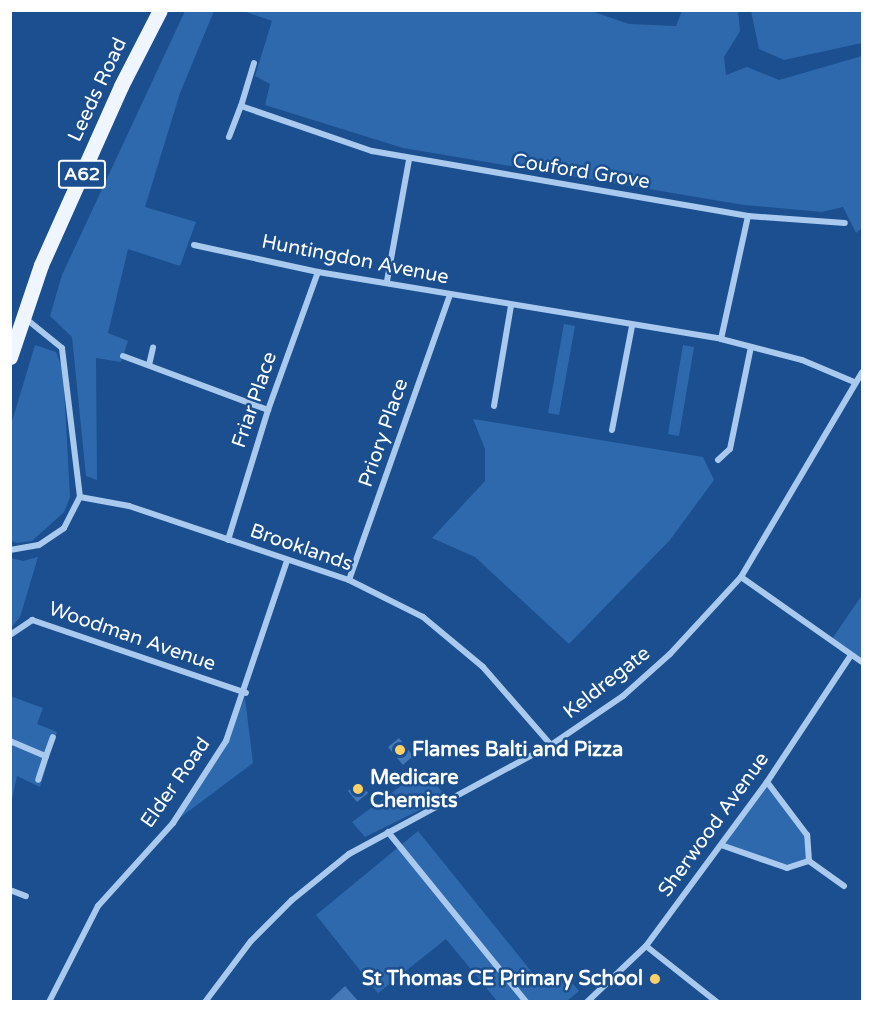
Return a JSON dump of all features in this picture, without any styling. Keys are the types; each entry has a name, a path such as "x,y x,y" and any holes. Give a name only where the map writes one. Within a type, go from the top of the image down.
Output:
{"main road":[{"name":"Leeds Road","path":"12,346 24,318 41,265 121,86 160,10"}],"street":[{"path":"229,137 254,63"},
{"name":"Couford Grove","path":"241,106 409,160 747,216 845,223"},
{"path":"387,281 409,160"},
{"path":"721,339 747,216"},
{"name":"Huntingdon Avenue","path":"194,245 318,272 387,281 511,306 721,339 802,360 854,382"},
{"name":"Friar Place","path":"228,540 268,410 318,272"},
{"name":"Priory Place","path":"349,580 450,295"},
{"path":"494,406 511,306"},
{"path":"10,550 39,545 64,528 80,497 62,348 24,318"},
{"path":"612,430 632,326"},
{"path":"149,365 153,347"},
{"path":"718,460 730,449 751,347"},
{"path":"123,356 268,410"},
{"name":"Keldregate","path":"205,1002 251,941 292,900 364,843 457,800 551,745 623,696 670,654 741,577 854,382 862,372"},
{"name":"Brooklands","path":"80,497 129,506 349,580 423,617 500,684 551,745"},
{"name":"Elder Road","path":"49,1002 98,906 173,823 226,741 246,693 287,561"},
{"path":"741,577 862,662"},
{"name":"Woodman Avenue","path":"10,635 32,620 246,693"},
{"name":"Sherwood Avenue","path":"587,1002 646,946 767,782 851,655"},
{"path":"38,780 53,737"},
{"path":"10,741 45,756"},
{"path":"767,782 807,835 809,861"},
{"path":"388,832 526,1002"},
{"path":"721,845 787,868 809,861"},
{"path":"809,861 844,886"},
{"path":"10,890 26,896"},
{"path":"646,946 717,1002"}],"shaded area":[{"path":"185,11 214,11 180,93 145,207 196,222 180,266 128,249 108,333 128,341 121,362 96,358 97,480 86,476 72,337 50,316 62,275"},
{"path":"243,11 591,11 629,24 676,26 682,11 738,11 740,31 724,57 726,75 747,67 779,80 862,56 862,228 856,233 843,207 822,212 744,205 403,148 265,105 270,84 255,76 272,21"},
{"path":"751,11 862,11 862,43 784,60 759,49"},
{"path":"564,324 575,326 559,415 548,413"},
{"path":"35,345 56,352 63,370 70,497 64,512 32,541 17,543 11,541 10,428"},
{"path":"683,345 694,347 679,436 668,434"},
{"path":"473,419 703,457 714,480 670,540 569,644 475,557 432,538 485,481 485,449"},
{"path":"38,557 20,617 11,628 11,558 23,561"},
{"path":"862,595 862,662 830,642"},
{"path":"10,696 43,708 37,724 57,732 40,787 17,776 11,803"},
{"path":"245,698 253,763 173,823 226,741"},
{"path":"424,769 446,797 365,837 352,822"},
{"path":"767,782 807,835 809,861 787,868 721,845"},
{"path":"418,831 544,987 561,970 579,991 567,1001 497,1001 446,939 378,993 316,915"}],"building":[{"name":"Flames Balti and Pizza","path":"399,738 413,756 403,765 388,747"},
{"name":"Medicare Chemists","path":"359,782 368,793 357,802 348,791"},
{"path":"345,986 359,1002 328,1002"}],"place":[{"name":"Flames Balti and Pizza","path":"400,750"},
{"name":"Medicare Chemists","path":"358,789"},
{"name":"St Thomas CE Primary School","path":"655,979"}]}
